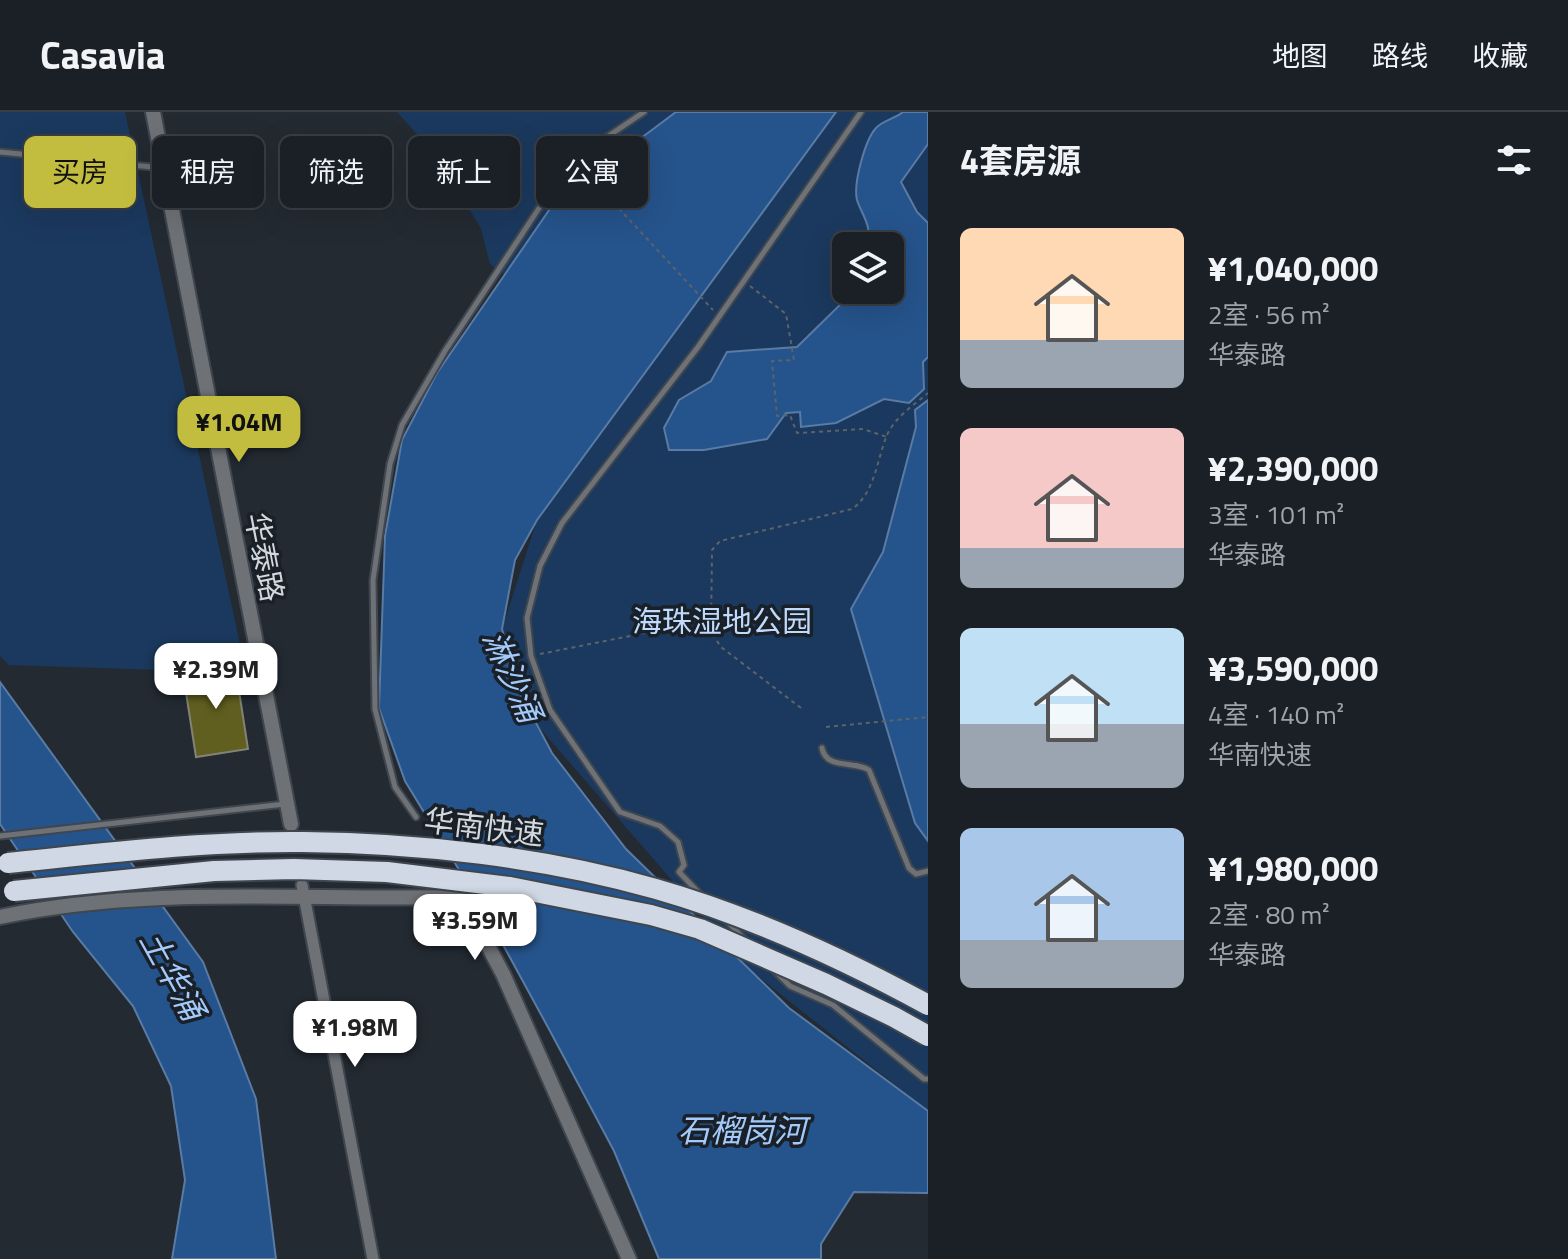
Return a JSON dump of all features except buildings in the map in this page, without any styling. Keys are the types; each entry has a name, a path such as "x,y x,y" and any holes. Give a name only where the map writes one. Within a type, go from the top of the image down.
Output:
{"highway":[{"name":"华南快速","path":"8,863 202,845 303,842 403,847 536,863 609,876 728,913 785,935 928,1005"},
{"name":"华南快速","path":"14,891 214,871 294,869 387,872 510,887 621,908 700,929 826,984 928,1036"}],"street":[{"name":"华泰路","path":"153,112 158,136"},
{"name":"华泰路","path":"172,208 291,824"},
{"path":"304,892 373,1259"},
{"path":"0,917 42,908 168,896 304,892 459,897 503,974 629,1259"}],"lane":[{"path":"416,817 395,787 375,709 373,580 390,464 402,425 445,351 549,193 604,139 644,112"},
{"path":"861,112 698,347 562,523 540,566 527,618 531,656 550,710 620,812 660,826 678,842 684,865 679,872 790,986 833,1005 924,1079 928,1079"},
{"path":"0,152 152,167"},
{"path":"822,748 828,761 863,766 869,770 909,868 916,874 928,871"},
{"path":"1,836 287,803"}],"path":[{"path":"618,208 715,312"},
{"path":"743,281 786,314 794,360 772,361 777,416 790,415 797,433 863,429 887,437"},
{"path":"801,708 721,647 711,632 712,550 720,541 852,509 861,503 894,423 928,393"},
{"path":"531,656 711,619"},
{"path":"826,727 928,717"}],"green space":[{"path":"0,112 125,112 130,136 24,136 24,208 136,208 136,163 243,658 161,670 9,665 0,656"},
{"path":"397,112 676,112 644,136 536,136 536,208 551,208 505,275 490,264 481,229 469,208 520,208 520,136 419,136"},
{"name":"海珠湿地公园","path":"836,112 928,112 928,1111 750,970 537,725 502,629 537,520"}],"water":[{"name":"石榴岗河","path":"676,112 836,112 537,520 515,560 502,629 519,691 552,753 626,849 789,1008 928,1111 928,1193 854,1192 821,1244 821,1259 659,1259 614,1151 489,919 405,781 379,708 385,536 402,440 437,373 551,208 648,208 648,136 644,136"},
{"path":"903,112 928,112 928,144 901,182 917,212 928,223 928,357 923,362 924,389 909,403 884,399 836,423 801,427 800,412 786,413 767,439 704,450 669,450 664,428 679,400 711,381 727,352 797,347 841,304 904,304 904,232 868,232 856,193 864,152 879,126"},
{"path":"928,400 928,841 915,823 851,609 883,552 916,427 915,410"},
{"name":"土华涌","path":"0,682 203,962 256,1099 276,1259 172,1259 185,1180 171,1086 133,1006 73,932 0,824"}],"water label":[{"name":"淋沙涌","path":"513,676"}]}
